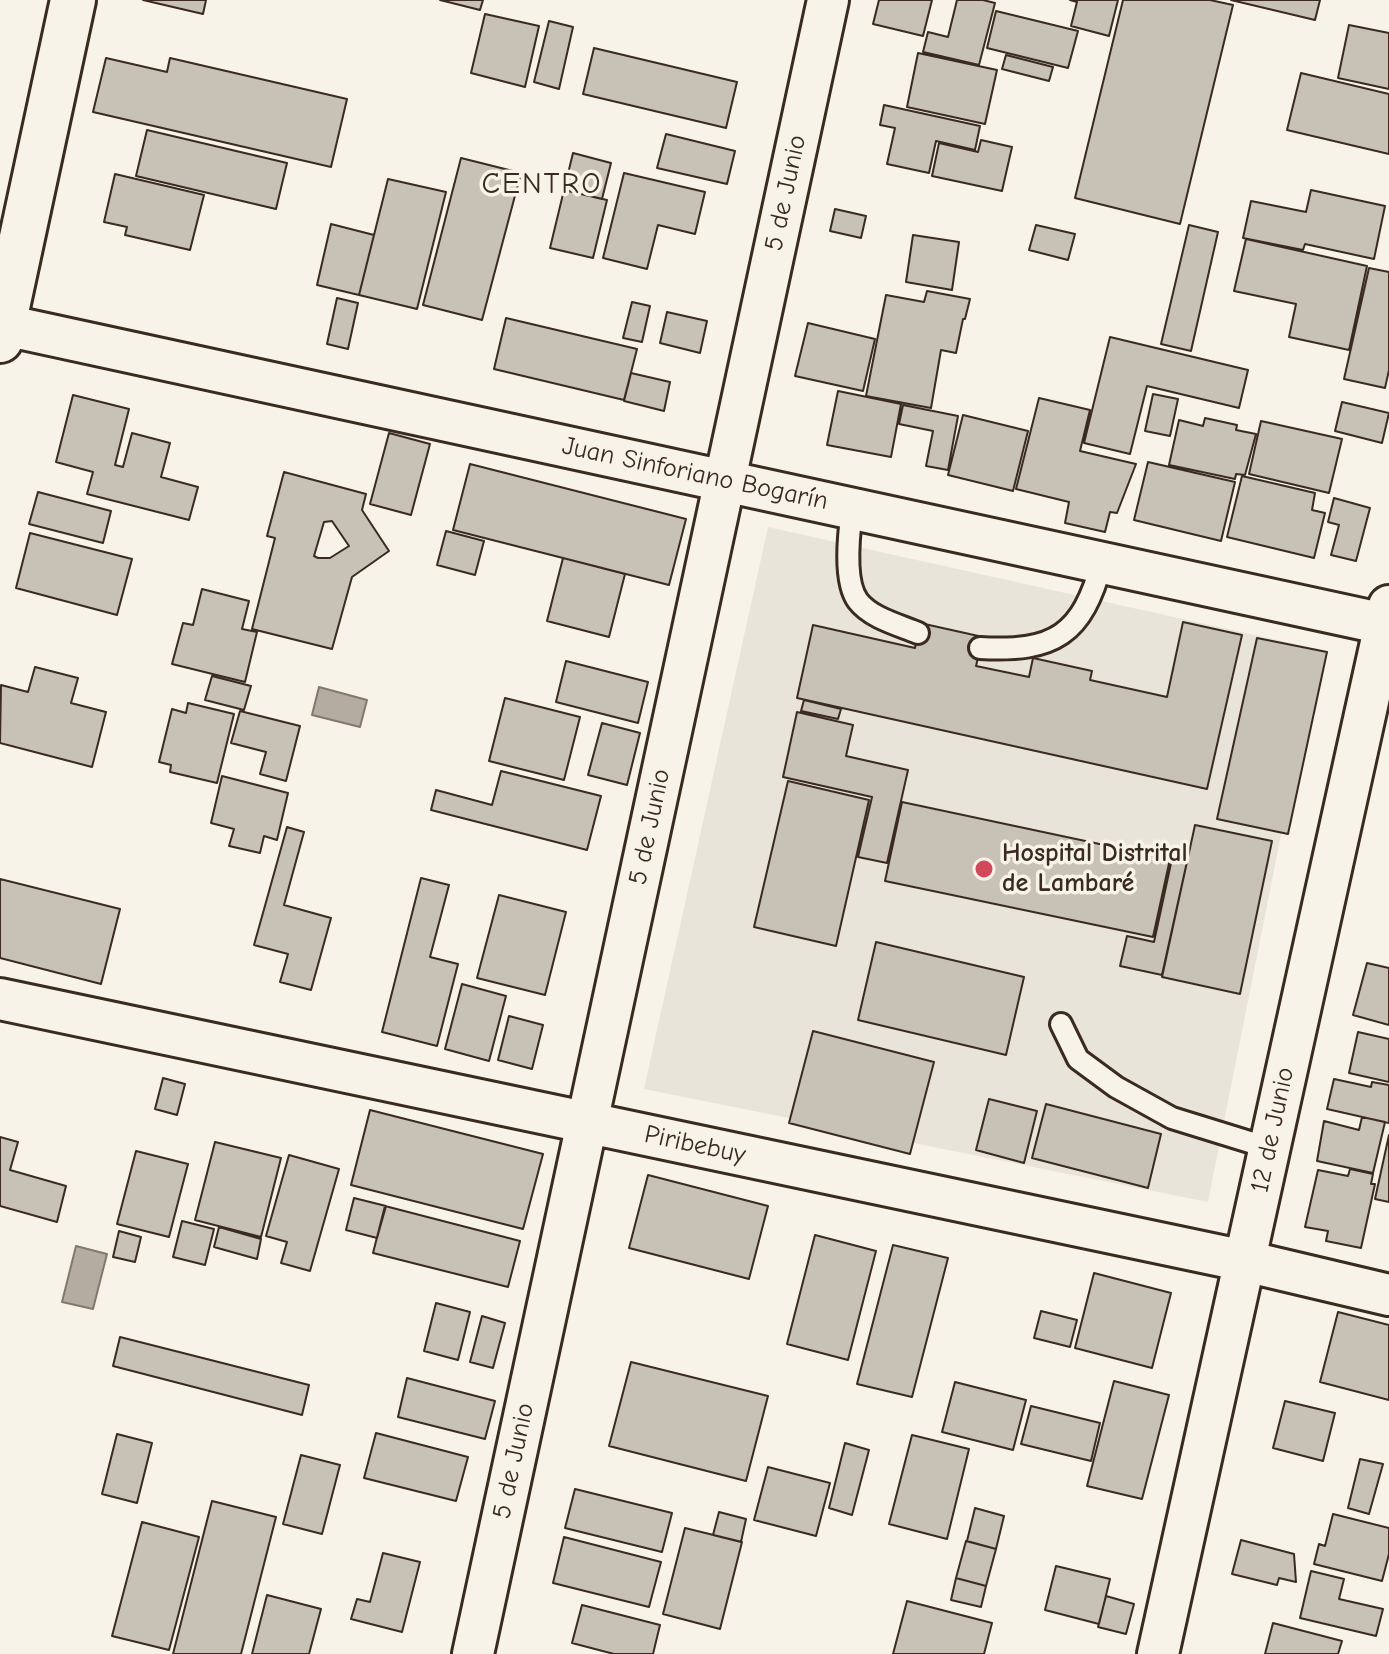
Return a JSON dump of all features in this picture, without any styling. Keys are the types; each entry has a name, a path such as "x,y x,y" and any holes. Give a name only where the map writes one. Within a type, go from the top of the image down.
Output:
{"street":[{"path":"1,330 73,0"},
{"name":"5 de Junio","path":"473,1654 828,0"},
{"name":"Juan Sinforiano Bogarín","path":"1,330 1102,562 1388,618"},
{"name":"12 de Junio","path":"1158,1654 1388,618"},
{"name":"Piribebuy","path":"0,999 1245,1261 1389,1295"}],"lane":[{"path":"852,509 848,568 857,600 881,618 918,633"},
{"path":"980,648 1014,650 1051,641 1076,623 1093,595 1102,562"},
{"path":"1061,1024 1078,1059 1116,1087 1172,1118 1269,1148"}],"shaded area":[{"name":"Hospital Distrital de Lambaré","path":"768,527 1318,649 1208,1202 644,1089"},
{"path":"319,687 367,700 360,727 312,715"},
{"path":"76,1246 107,1254 93,1309 62,1302"}],"building":[{"path":"143,0 206,0 203,14"},
{"path":"440,0 483,0 480,10"},
{"path":"879,0 932,0 923,36 873,24"},
{"path":"957,0 995,3 979,65 923,52 928,32 948,37"},
{"path":"1070,0 1118,0 1109,36 1071,26 1077,2"},
{"path":"1123,0 1210,0 1233,5 1180,224 1075,198"},
{"path":"1231,0 1320,0 1315,20"},
{"path":"996,11 1078,31 1068,68 987,48"},
{"path":"485,14 539,26 525,87 471,73"},
{"path":"549,21 573,27 559,89 534,82"},
{"path":"1349,25 1389,33 1389,89 1338,78"},
{"path":"594,48 737,82 726,128 583,94"},
{"path":"918,53 997,70 985,124 907,107"},
{"path":"1006,55 1053,67 1049,81 1002,69"},
{"path":"106,58 167,72 170,58 347,99 331,167 93,112"},
{"path":"1301,73 1389,94 1389,154 1287,130"},
{"path":"884,105 980,126 975,150 936,141 929,173 887,164 895,128 880,125"},
{"path":"147,130 287,163 276,209 136,176"},
{"path":"666,134 735,151 727,184 657,168"},
{"path":"981,140 1012,147 1002,191 932,176 939,143 978,152"},
{"path":"573,153 611,163 602,199 564,190"},
{"path":"461,158 521,173 482,320 423,305"},
{"path":"624,173 705,192 695,234 658,225 647,269 603,258"},
{"path":"115,174 204,195 190,250 125,235 127,227 104,222"},
{"path":"388,179 446,192 417,309 359,295"},
{"path":"564,190 607,200 593,258 550,248"},
{"path":"1311,190 1385,206 1374,259 1305,244 1303,250 1243,238 1251,201 1306,212"},
{"path":"835,209 866,216 861,238 830,231"},
{"path":"331,224 374,235 359,295 317,285"},
{"path":"1036,225 1075,234 1068,260 1029,250"},
{"path":"1189,225 1218,232 1191,351 1161,344"},
{"path":"913,235 959,242 952,290 906,282"},
{"path":"1246,239 1367,266 1349,350 1289,337 1296,304 1234,291"},
{"path":"1369,268 1389,272 1389,370 1385,388 1344,379"},
{"path":"927,291 970,299 956,353 941,350 931,408 866,396 886,295 924,302"},
{"path":"337,298 358,303 348,349 327,344"},
{"path":"632,302 650,306 642,342 623,338"},
{"path":"667,312 707,321 700,353 660,343"},
{"path":"506,318 637,349 624,400 494,369"},
{"path":"808,323 875,339 863,391 795,376"},
{"path":"1110,337 1248,370 1239,408 1147,386 1130,454 1084,443"},
{"path":"631,373 670,382 664,411 624,401"},
{"path":"838,391 901,404 891,457 827,445"},
{"path":"1153,394 1178,399 1170,436 1145,431"},
{"path":"73,395 129,409 115,465 123,467 132,433 170,443 161,477 198,487 189,520 87,494 93,472 56,462"},
{"path":"1039,398 1090,410 1080,451 1136,464 1117,513 1110,512 1105,532 1065,523 1069,502 1016,489"},
{"path":"1342,402 1389,413 1382,443 1335,431"},
{"path":"903,405 958,416 948,470 926,466 933,431 899,424"},
{"path":"963,415 1028,431 1013,491 948,475"},
{"path":"1205,418 1237,425 1236,430 1256,434 1245,475 1236,474 1235,479 1169,465 1179,420 1203,426"},
{"path":"1261,421 1342,439 1329,493 1249,474"},
{"path":"389,433 430,444 411,515 370,504"},
{"path":"1148,462 1235,482 1221,541 1134,520"},
{"path":"470,464 686,519 669,585 453,530"},
{"path":"284,472 366,494 362,510 389,551 352,577 332,649 252,629 275,538 267,536","holes":["332,521 349,546 330,558 314,556 324,522"]},
{"path":"1242,476 1315,493 1312,510 1325,513 1314,558 1227,537"},
{"path":"38,492 111,511 103,543 29,524"},
{"path":"1334,498 1370,508 1356,561 1331,555 1339,525 1328,522"},
{"path":"446,531 484,541 475,575 437,565"},
{"path":"30,533 132,559 117,615 16,588"},
{"path":"563,558 625,574 609,637 547,621"},
{"path":"202,589 249,601 242,629 257,632 245,682 172,664 183,623 193,625"},
{"path":"1183,622 1242,635 1207,789 797,698 813,625 915,648 920,623 983,637 976,666 1029,677 1033,658 1092,671 1090,680 1167,697"},
{"path":"1257,638 1327,652 1288,834 1217,819"},
{"path":"566,661 648,682 638,723 556,702"},
{"path":"35,667 78,678 71,703 106,712 92,767 0,743 1,685 28,692"},
{"path":"212,676 251,686 244,710 205,700"},
{"path":"505,698 580,717 564,780 489,761"},
{"path":"804,700 841,709 838,719 801,711"},
{"path":"188,703 234,714 217,783 170,772 171,765 159,762 172,709 186,713"},
{"path":"240,711 300,726 286,781 260,774 266,752 231,743"},
{"path":"797,712 853,725 846,756 908,770 887,863 858,857 872,797 783,777"},
{"path":"602,723 640,733 627,785 588,775"},
{"path":"501,771 601,796 587,850 431,810 436,790 492,805"},
{"path":"222,776 288,793 277,840 264,836 260,853 229,846 234,829 211,823"},
{"path":"788,781 869,800 836,946 754,927"},
{"path":"902,802 1170,859 1153,937 885,881"},
{"path":"1195,825 1272,841 1240,994 1162,977"},
{"path":"287,827 304,832 284,905 331,918 311,990 280,982 288,954 254,945"},
{"path":"1173,854 1188,857 1162,975 1120,966 1127,936 1154,942"},
{"path":"421,878 449,885 430,957 458,964 437,1046 382,1032"},
{"path":"0,879 120,909 101,984 0,958"},
{"path":"499,895 566,912 545,995 477,978"},
{"path":"876,942 1024,977 1006,1055 858,1020"},
{"path":"1367,963 1389,968 1389,1025 1353,1015"},
{"path":"462,984 506,996 489,1061 445,1049"},
{"path":"509,1016 543,1025 532,1069 498,1060"},
{"path":"813,1031 934,1062 910,1154 789,1123"},
{"path":"1358,1032 1389,1039 1389,1082 1349,1073"},
{"path":"163,1078 185,1084 177,1115 155,1109"},
{"path":"1334,1079 1371,1087 1372,1082 1389,1085 1389,1123 1327,1109"},
{"path":"989,1099 1037,1111 1024,1163 976,1150"},
{"path":"1046,1104 1161,1134 1148,1188 1032,1158"},
{"path":"370,1110 543,1154 523,1229 351,1185"},
{"path":"1362,1117 1385,1122 1373,1173 1317,1161 1324,1121 1359,1130"},
{"path":"1389,1135 1389,1202 1375,1199"},
{"path":"0,1137 18,1142 10,1170 66,1186 57,1222 0,1206"},
{"path":"215,1142 281,1158 261,1237 195,1220"},
{"path":"136,1151 188,1164 169,1237 117,1224"},
{"path":"289,1155 339,1169 310,1271 281,1263 287,1242 266,1236"},
{"path":"1350,1169 1373,1174 1371,1184 1375,1184 1361,1248 1326,1241 1328,1231 1305,1227 1318,1170 1348,1176"},
{"path":"648,1175 768,1206 749,1279 629,1248"},
{"path":"354,1198 386,1206 377,1238 346,1230"},
{"path":"385,1206 520,1241 508,1287 373,1253"},
{"path":"182,1221 214,1229 205,1265 173,1257"},
{"path":"219,1227 261,1239 257,1259 214,1247"},
{"path":"119,1231 141,1237 135,1262 113,1257"},
{"path":"815,1235 876,1251 848,1360 787,1344"},
{"path":"893,1245 948,1258 912,1397 857,1384"},
{"path":"1094,1273 1171,1293 1152,1368 1075,1348"},
{"path":"436,1303 470,1312 458,1360 424,1351"},
{"path":"1041,1311 1077,1320 1070,1347 1034,1338"},
{"path":"1338,1312 1389,1325 1389,1400 1320,1382"},
{"path":"482,1316 505,1323 493,1368 470,1362"},
{"path":"120,1337 309,1385 302,1415 113,1366"},
{"path":"631,1362 768,1396 746,1481 609,1446"},
{"path":"407,1378 495,1401 485,1439 398,1417"},
{"path":"1114,1381 1169,1395 1142,1499 1087,1486"},
{"path":"955,1382 1026,1400 1013,1450 942,1432"},
{"path":"1285,1401 1335,1413 1323,1461 1273,1448"},
{"path":"1031,1406 1100,1423 1091,1461 1021,1444"},
{"path":"376,1433 468,1457 456,1501 364,1478"},
{"path":"117,1434 152,1443 137,1503 102,1494"},
{"path":"912,1435 969,1449 947,1539 889,1524"},
{"path":"845,1443 869,1450 852,1515 829,1508"},
{"path":"301,1455 340,1465 322,1534 283,1524"},
{"path":"1360,1459 1383,1464 1369,1514 1348,1508"},
{"path":"768,1467 830,1483 816,1536 754,1520"},
{"path":"575,1489 672,1513 662,1552 565,1528"},
{"path":"212,1501 276,1517 241,1654 173,1654"},
{"path":"975,1508 1004,1516 996,1549 967,1541"},
{"path":"719,1512 746,1519 741,1542 713,1535"},
{"path":"1333,1514 1389,1528 1389,1554 1382,1581 1314,1564 1319,1544 1325,1546"},
{"path":"142,1522 199,1537 169,1650 112,1636"},
{"path":"685,1528 742,1542 720,1629 663,1614"},
{"path":"564,1537 661,1562 649,1607 553,1583"},
{"path":"1241,1540 1294,1554 1296,1582 1279,1578 1277,1585 1232,1574"},
{"path":"966,1541 996,1549 986,1586 956,1578"},
{"path":"383,1553 420,1562 402,1632 351,1619 357,1599 370,1602"},
{"path":"1056,1566 1110,1579 1099,1624 1045,1610"},
{"path":"1311,1571 1344,1579 1339,1599 1383,1609 1376,1636 1300,1618"},
{"path":"956,1578 986,1586 981,1607 951,1600"},
{"path":"267,1595 321,1609 309,1654 252,1654"},
{"path":"1106,1596 1134,1604 1126,1634 1098,1627"},
{"path":"907,1601 992,1623 984,1654 893,1654"},
{"path":"582,1605 660,1625 653,1654 614,1654 572,1643"},
{"path":"1273,1623 1342,1641 1338,1654 1265,1654"}],"place":[{"name":"Hospital Distrital de Lambaré","path":"984,869"}],"district":[{"name":"CENTRO","path":"542,185"}]}
